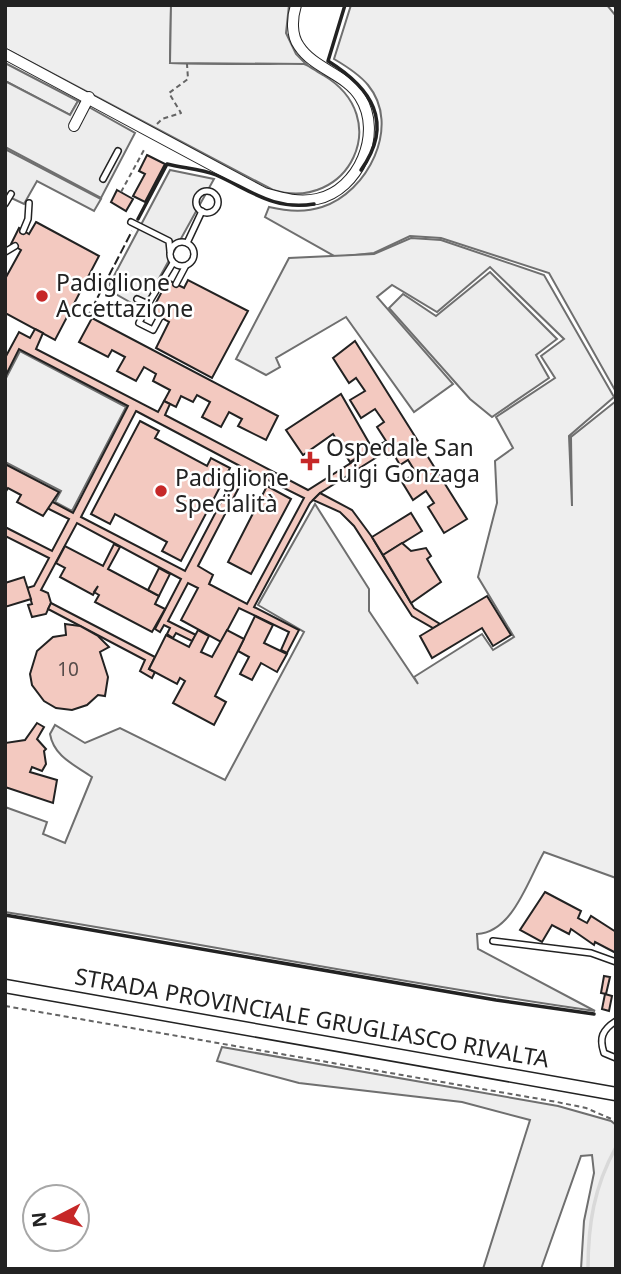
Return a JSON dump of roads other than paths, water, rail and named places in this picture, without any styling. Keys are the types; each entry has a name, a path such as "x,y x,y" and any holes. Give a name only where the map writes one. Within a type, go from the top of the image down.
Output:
{"street":[{"path":"5,54 89,97 264,194 289,200 326,196 356,172 369,137 368,112 354,88 312,59 298,45 293,30 296,5"},
{"path":"74,126 89,97"},
{"name":"STRADA PROVINCIALE GRUGLIASCO RIVALTA","path":"5,986 614,1092"}],"lane":[{"path":"103,179 118,151"},
{"path":"211,192 216,196 217,205 211,212 202,211 197,206 198,195 211,192"},
{"path":"5,204 11,194"},
{"path":"23,231 29,219 29,203"},
{"path":"187,243 202,211"},
{"path":"131,222 169,241 173,263 139,323 153,330 160,317"},
{"path":"170,251 176,243 187,243 193,249 194,258 185,267 176,284"},
{"path":"5,252 15,246"},
{"path":"173,263 185,267"},
{"path":"137,299 148,304"},
{"path":"492,941 592,953 616,962"},
{"path":"616,1021 603,1032 600,1041 604,1053 616,1058"}],"waterway":[{"path":"588,1269 589,1237 597,1191 616,1147"}],"place":[{"name":"Padiglione Accettazione","path":"42,296"},
{"name":"Ospedale San Luigi Gonzaga","path":"310,461"},
{"name":"Padiglione Specialità","path":"161,491"}]}
